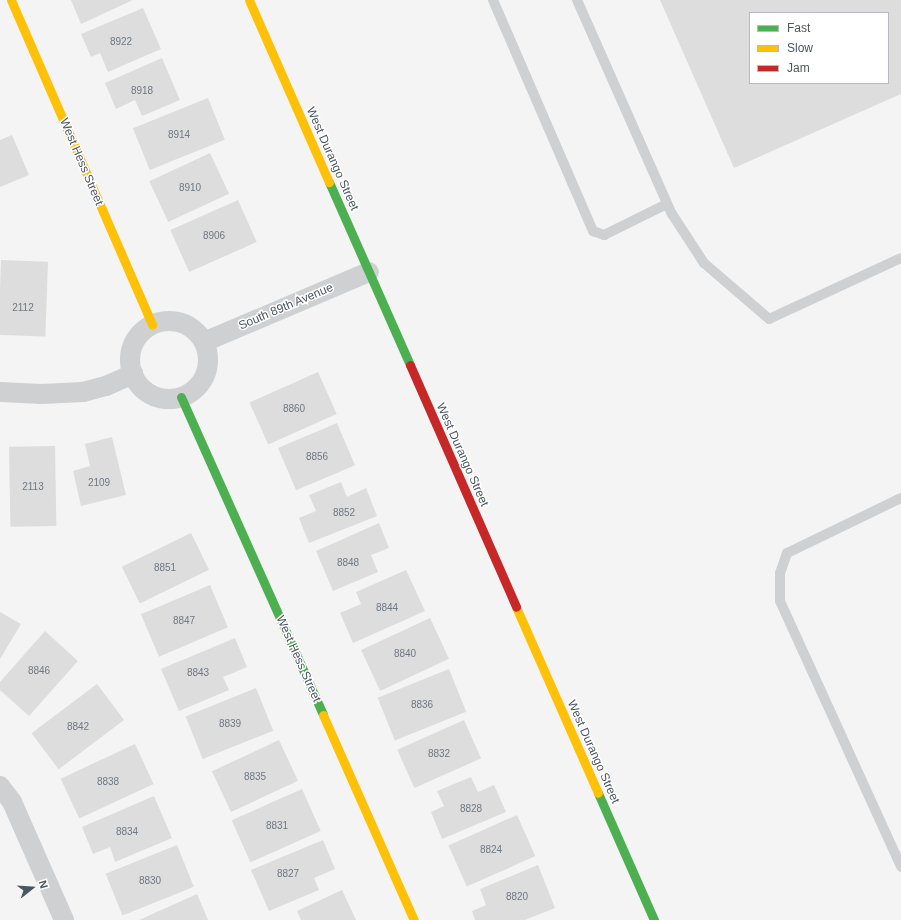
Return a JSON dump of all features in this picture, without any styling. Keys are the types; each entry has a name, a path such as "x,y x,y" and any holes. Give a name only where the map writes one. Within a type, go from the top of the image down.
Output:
{"street":[{"name":"West Hess Street","path":"11,0 152,325"},
{"name":"West Durango Street","path":"248,0 654,920"},
{"name":"South 89th Avenue","path":"204,342 369,272"},
{"path":"163,321 187,325 204,342 208,355 207,368 202,381 193,391 181,397 170,399 153,395 138,385 130,365 133,346 137,337 152,325 163,321"},
{"path":"0,392 42,394 82,392 106,386 133,374"},
{"name":"West Hess Street","path":"181,397 414,920"},
{"path":"0,786 12,802 64,920"}],"lane":[{"path":"493,0 594,231 604,235 667,204"},
{"path":"577,0 667,204 704,263 769,319 901,258"},
{"path":"901,498 787,553 780,573 780,601 901,867"}],"building":[{"path":"71,0 133,0 81,24"},
{"path":"660,0 901,0 901,94 734,168"},
{"path":"143,8 161,49 108,72 100,53 91,57 81,34"},
{"path":"162,58 180,100 142,116 135,100 116,109 105,83"},
{"path":"208,98 225,140 150,170 133,128"},
{"path":"12,135 29,175 0,187 0,140"},
{"path":"210,153 229,194 168,222 149,181"},
{"path":"238,200 257,242 189,272 170,230"},
{"path":"1,260 48,262 45,337 0,335"},
{"path":"318,372 337,414 268,445 249,403"},
{"path":"337,423 355,465 296,490 278,448"},
{"path":"112,437 126,495 81,506 73,471 90,466 85,444"},
{"path":"55,446 56,526 10,527 9,447"},
{"path":"341,482 347,497 366,488 377,516 309,543 299,518 316,511 309,495"},
{"path":"379,523 389,548 371,555 378,572 333,591 316,551"},
{"path":"191,533 209,570 140,604 122,567"},
{"path":"406,570 425,611 353,643 340,613 361,604 356,592"},
{"path":"210,585 228,627 159,657 141,614"},
{"path":"0,612 21,624 0,659"},
{"path":"430,618 449,659 380,691 361,650"},
{"path":"45,631 78,661 29,716 0,690 0,682"},
{"path":"235,638 247,667 223,677 229,690 179,711 161,669"},
{"path":"449,669 466,712 395,740 378,698"},
{"path":"97,684 124,720 59,769 32,733"},
{"path":"256,688 273,731 203,759 186,716"},
{"path":"464,720 481,758 414,788 397,750"},
{"path":"279,740 298,781 231,812 212,771"},
{"path":"135,744 154,784 79,819 61,779"},
{"path":"471,777 478,792 494,785 506,812 442,839 431,812 444,806 437,791"},
{"path":"302,789 321,831 250,862 232,820"},
{"path":"154,796 172,838 115,862 110,847 93,854 82,827"},
{"path":"517,815 535,856 467,887 448,846"},
{"path":"323,840 335,869 314,878 319,890 269,911 251,870"},
{"path":"177,845 194,887 122,916 106,874"},
{"path":"538,865 555,908 525,920 475,920 472,911 486,905 480,889"},
{"path":"342,890 356,920 301,920 297,911"},
{"path":"197,894 208,920 139,920"}],"traffic: fast":[{"path":"329,182 410,365"},
{"path":"181,397 323,715"},
{"path":"598,793 654,920"}],"traffic: slow":[{"path":"11,0 152,325"},
{"path":"249,0 329,182"},
{"path":"516,607 598,793"},
{"path":"323,715 414,920"}],"traffic: jam":[{"path":"410,365 516,607"}]}
